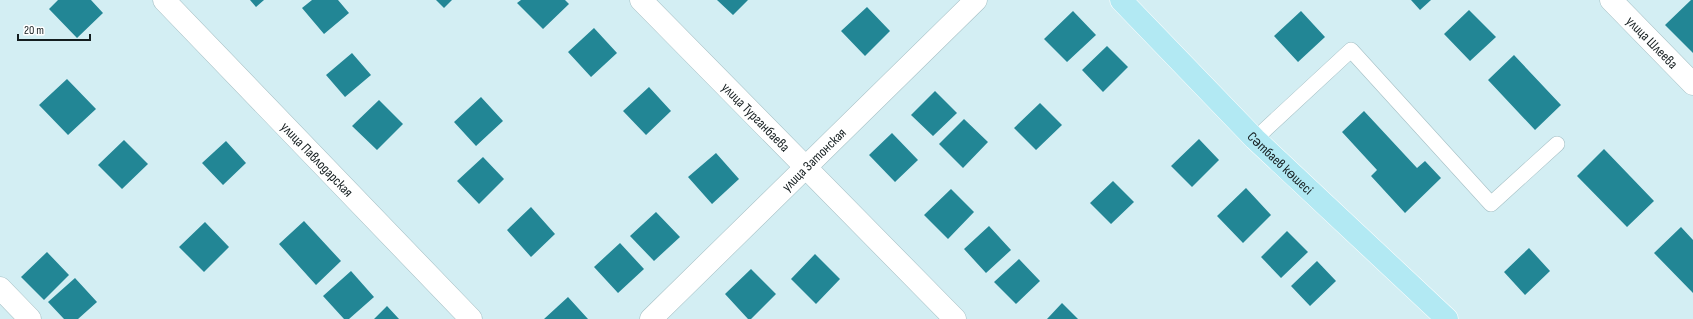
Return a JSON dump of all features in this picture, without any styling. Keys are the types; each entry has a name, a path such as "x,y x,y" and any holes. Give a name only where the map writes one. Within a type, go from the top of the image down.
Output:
{"main road":[{"name":"Сәтбаев көшесі","path":"1121,0 1255,138 1447,319"}],"street":[{"name":"улица Павлодарская","path":"164,0 471,319"},
{"name":"улица Турганбаева","path":"642,0 805,168 955,319"},
{"name":"улица Затонская","path":"652,319 976,0"},
{"name":"улица Шлеева","path":"1611,0 1693,84"},
{"path":"0,288 30,319"}],"lane":[{"path":"1255,138 1351,50 1491,204 1557,144"}],"building":[{"path":"58,0 91,0 103,13 77,38 49,9"},
{"path":"250,0 264,0 256,7"},
{"path":"312,0 338,0 349,13 324,34 302,8"},
{"path":"436,0 452,0 444,8"},
{"path":"521,0 565,0 569,4 543,29 517,3"},
{"path":"717,0 748,0 733,15"},
{"path":"1411,0 1431,0 1420,10"},
{"path":"1691,0 1693,0 1693,53 1665,25"},
{"path":"867,7 890,31 865,56 841,31"},
{"path":"1469,10 1496,37 1470,61 1444,34"},
{"path":"1073,11 1096,35 1067,62 1044,39"},
{"path":"1301,11 1325,37 1298,62 1274,36"},
{"path":"594,28 617,53 591,77 568,52"},
{"path":"1107,46 1128,67 1103,92 1082,70"},
{"path":"352,53 371,75 345,97 326,75"},
{"path":"1514,55 1561,105 1535,130 1488,80"},
{"path":"67,79 96,109 68,135 39,105"},
{"path":"649,87 671,111 646,135 623,111"},
{"path":"935,91 957,113 933,136 911,115"},
{"path":"481,97 503,121 476,146 454,122"},
{"path":"379,100 403,124 377,150 352,126"},
{"path":"1040,103 1062,125 1036,150 1014,128"},
{"path":"1364,111 1417,168 1425,161 1441,178 1405,213 1371,176 1377,170 1342,132"},
{"path":"964,119 988,142 963,168 939,144"},
{"path":"892,133 918,160 895,182 869,155"},
{"path":"1199,139 1219,160 1192,187 1171,166"},
{"path":"124,140 148,164 122,189 98,165"},
{"path":"226,141 246,163 223,185 202,163"},
{"path":"1604,149 1654,201 1627,227 1577,176"},
{"path":"716,153 739,179 712,204 688,177"},
{"path":"483,157 504,179 479,204 457,181"},
{"path":"1113,181 1134,202 1111,224 1090,203"},
{"path":"1246,188 1271,215 1243,243 1217,216"},
{"path":"951,189 974,212 948,239 924,215"},
{"path":"531,207 555,234 531,257 507,230"},
{"path":"656,212 680,237 654,261 630,236"},
{"path":"304,221 341,261 316,285 279,244"},
{"path":"205,222 229,247 204,272 179,247"},
{"path":"989,226 1011,250 986,273 964,249"},
{"path":"1681,227 1693,240 1693,293 1654,253"},
{"path":"1287,231 1308,252 1281,278 1261,257"},
{"path":"620,243 644,269 618,293 594,267"},
{"path":"1529,248 1550,271 1525,295 1504,272"},
{"path":"47,252 69,275 44,300 21,277"},
{"path":"815,254 840,279 816,304 791,279"},
{"path":"1019,259 1040,281 1016,304 994,282"},
{"path":"1317,261 1336,281 1310,306 1291,286"},
{"path":"751,269 776,294 751,319 748,319 725,294"},
{"path":"351,271 374,297 349,319 344,319 323,296"},
{"path":"75,278 97,302 78,319 64,319 48,302"},
{"path":"568,297 588,319 544,319"},
{"path":"1062,303 1078,319 1047,319"},
{"path":"387,306 399,319 374,319"}]}
